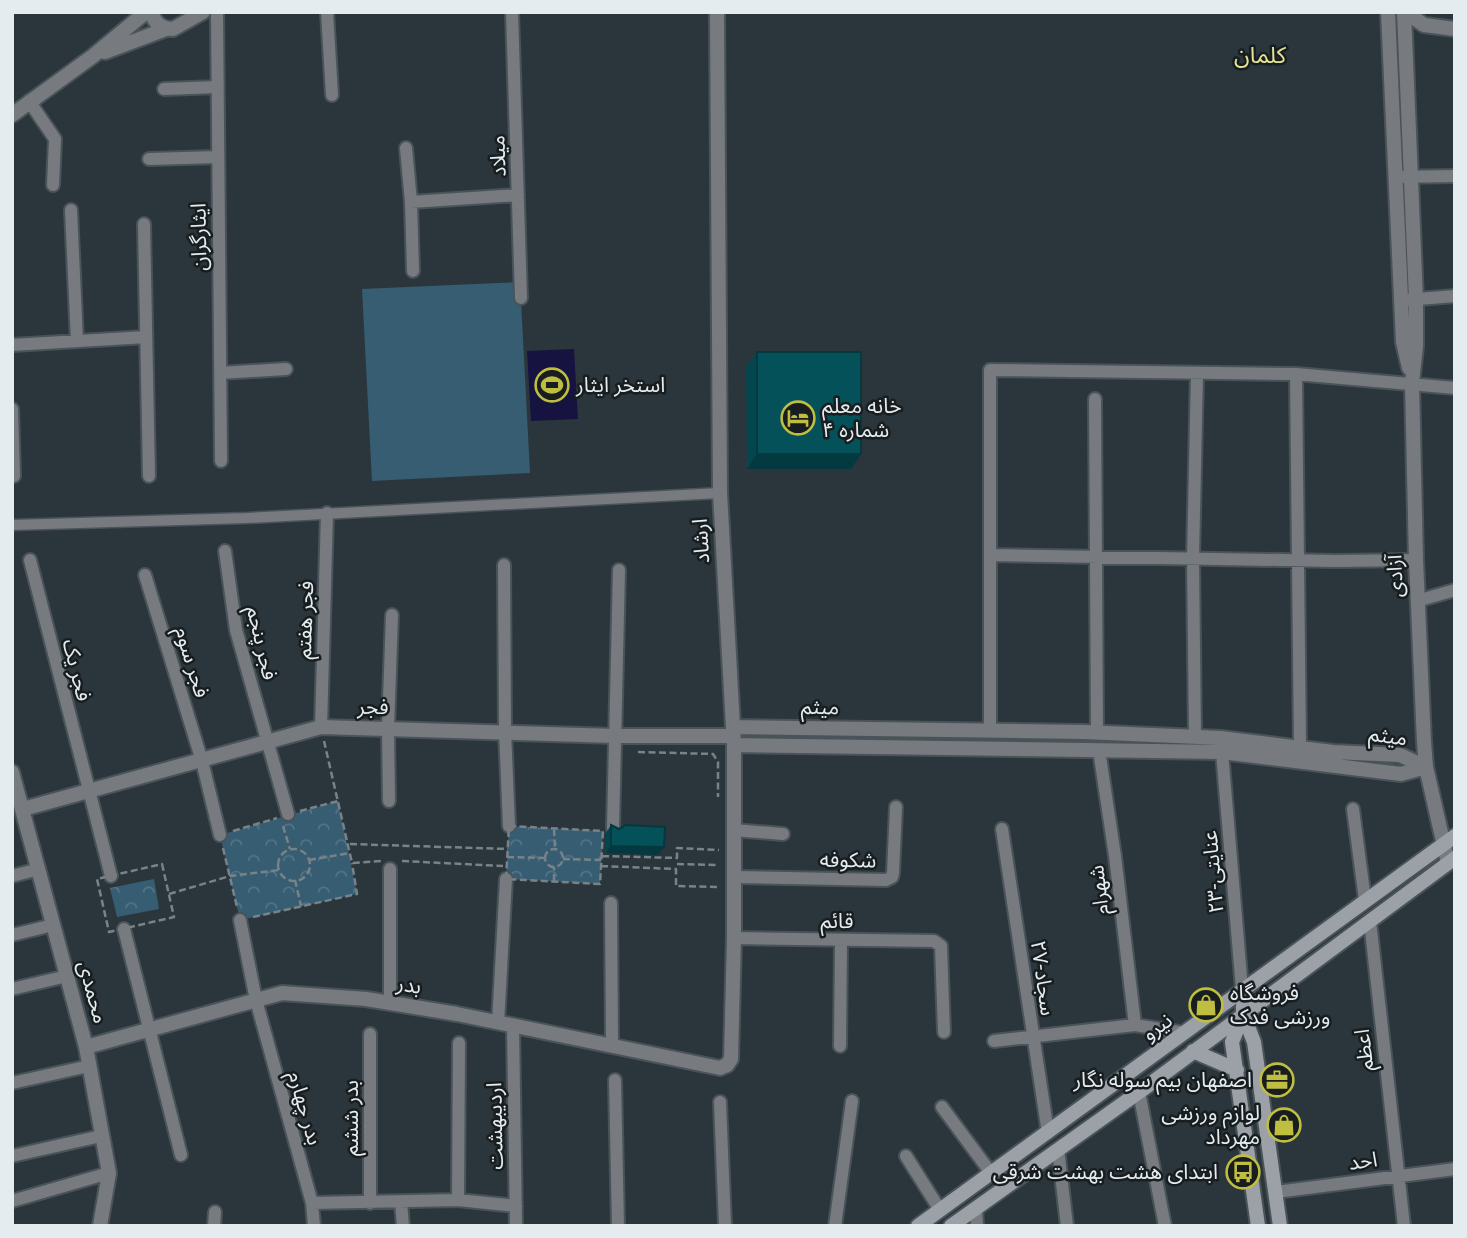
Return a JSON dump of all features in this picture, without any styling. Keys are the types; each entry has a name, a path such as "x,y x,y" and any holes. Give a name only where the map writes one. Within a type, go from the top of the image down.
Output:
{"main road":[{"name":"نیرو","path":"918,1226 1449,840"},
{"name":"نیرو","path":"951,1226 1139,1092 1451,861"},
{"path":"1242,989 1243,1014 1254,1042 1280,1226"},
{"path":"1243,1014 1232,1042 1258,1226"},
{"path":"1232,1042 1244,1035 1254,1042"},
{"path":"1193,1051 1237,1070"}],"street":[{"path":"12,115 93,56 146,12"},
{"path":"152,12 156,23 173,30 188,18 203,12"},
{"name":"ایثارگران","path":"216,12 221,461"},
{"path":"327,12 332,95"},
{"name":"میلاد","path":"512,12 521,298"},
{"name":"ارشاد","path":"717,12 720,493 733,736 734,937 731,1059 727,1065"},
{"name":"آزادی","path":"1388,12 1403,177 1409,300 1416,346 1412,383 1416,560 1426,767 1449,840 1451,861"},
{"path":"1405,12 1424,25 1455,29"},
{"name":"آزادی","path":"1403,177 1405,12"},
{"path":"93,56 166,29"},
{"path":"164,89 217,86"},
{"path":"29,101 55,139 53,185"},
{"path":"406,148 413,271"},
{"path":"149,159 218,157"},
{"path":"1403,177 1455,176"},
{"path":"411,202 518,195"},
{"path":"71,210 77,341"},
{"path":"144,224 149,476"},
{"path":"1409,300 1455,296"},
{"path":"12,345 146,337"},
{"path":"220,373 286,369"},
{"path":"990,731 990,370 1296,374 1455,388"},
{"path":"1195,737 1193,559 1197,373"},
{"path":"1296,374 1300,748"},
{"path":"1095,399 1097,733"},
{"path":"12,409 14,476"},
{"path":"12,525 327,513 720,493"},
{"name":"فجر هفتم","path":"321,727 327,513"},
{"name":"فجر پنجم","path":"225,551 236,630 284,815"},
{"path":"992,555 1297,561 1416,560"},
{"name":"فجر یک","path":"30,560 111,876"},
{"path":"504,565 505,732 509,826"},
{"path":"613,828 620,570"},
{"name":"فجر سوم","path":"145,575 202,761 220,835"},
{"path":"1417,601 1455,590"},
{"path":"389,801 388,728 392,615"},
{"name":"فجر","path":"18,801 87,790 321,727 505,732 615,744 733,736"},
{"path":"755,727 749,732 755,745"},
{"name":"میثم","path":"733,736 755,727 1195,737 1400,755 1426,767"},
{"name":"میثم","path":"733,736 755,745 1222,752 1401,774 1426,767"},
{"name":"شهرام","path":"1099,750 1115,856 1135,1026"},
{"name":"۲۳-عنایتی","path":"1222,752 1242,989"},
{"name":"محمدی","path":"12,772 86,1047 108,1173 100,1226"},
{"name":"شکوفه","path":"733,870 886,880 892,877 893,873 896,807"},
{"path":"1353,809 1365,900"},
{"name":"۲۷-سجاد","path":"1002,829 1048,1133"},
{"path":"733,830 783,834"},
{"path":"12,876 39,869"},
{"path":"390,869 390,1004"},
{"path":"498,1023 507,873"},
{"path":"611,903 612,1045"},
{"name":"بدر چهارم","path":"240,920 256,1000 312,1203 314,1226"},
{"name":"اعظم","path":"1370,921 1404,1226"},
{"path":"12,935 53,925"},
{"path":"124,929 181,1155"},
{"name":"قائم","path":"734,937 934,941 942,946 944,1032"},
{"path":"840,1046 841,940"},
{"path":"12,989 67,976"},
{"name":"بدر","path":"86,1047 282,993 366,999 720,1068 727,1065"},
{"name":"اردیبهشت","path":"513,1026 516,1226"},
{"path":"994,1041 1135,1026 1185,1033"},
{"name":"بدر ششم","path":"370,1034 370,1203"},
{"path":"458,1200 459,1043"},
{"path":"12,1083 89,1066"},
{"path":"615,1080 618,1226"},
{"path":"1139,1092 1165,1226"},
{"path":"835,1226 852,1101"},
{"path":"720,1102 725,1226"},
{"path":"942,1107 991,1174"},
{"path":"12,1156 101,1136"},
{"path":"1058,1149 1068,1226"},
{"path":"906,1156 940,1210"},
{"name":"احد","path":"1276,1192 1455,1169"},
{"path":"12,1201 108,1173"},
{"path":"312,1203 458,1200 516,1206"},
{"path":"401,1202 402,1226"},
{"path":"975,1208 977,1226"}],"path":[{"path":"220,835 240,920 357,894 351,853 321,727"},
{"path":"615,744 713,754 718,762 718,800"},
{"path":"284,815 290,849"},
{"path":"352,863 390,860 507,873 554,882 600,884 603,831 509,826 507,873"},
{"path":"554,829 555,849"},
{"path":"349,844 508,849"},
{"path":"677,848 733,870 676,886 677,848"},
{"path":"290,849 304,852 309,860 307,874 295,880 286,878 279,870 279,860 285,851 290,849"},
{"path":"555,849 561,853 563,859 561,864 554,867 549,865 545,858 549,850 555,849"},
{"path":"309,860 351,853"},
{"path":"507,857 545,858"},
{"path":"563,859 677,858"},
{"path":"162,864 169,894 174,918 109,932 97,879 162,864"},
{"path":"677,864 733,870"},
{"path":"601,866 676,869"},
{"path":"554,867 554,882"},
{"path":"169,894 230,876 279,870"},
{"path":"295,880 302,906"}],"green space":[{"path":"520,282 530,473 372,481 362,289"},
{"path":"338,801 357,894 240,920 220,835"},
{"path":"509,826 603,831 600,884 506,879"},
{"path":"154,879 159,909 117,917 110,888"}],"shaded area":[{"name":"استخر ایثار","path":"574,349 578,419 531,421 527,351"}],"building":[{"name":"خانه معلم شماره ۴","path":"757,352 861,352 861,454 757,454"},
{"path":"611,825 619,829 626,825 665,827 664,847 611,846"}],"place":[{"name":"استخر ایثار","path":"552,385"},
{"name":"خانه معلم شماره ۴","path":"798,418"},
{"name":"فروشگاه ورزشی فدک","path":"1206,1005"},
{"name":"اصفهان بیم سوله نگار","path":"1277,1080"},
{"name":"لوازم ورزشی مهرداد","path":"1284,1125"},
{"name":"ابتدای هشت بهشت شرقی","path":"1243,1172"}],"district":[{"name":"کلمان","path":"1260,55"}]}
